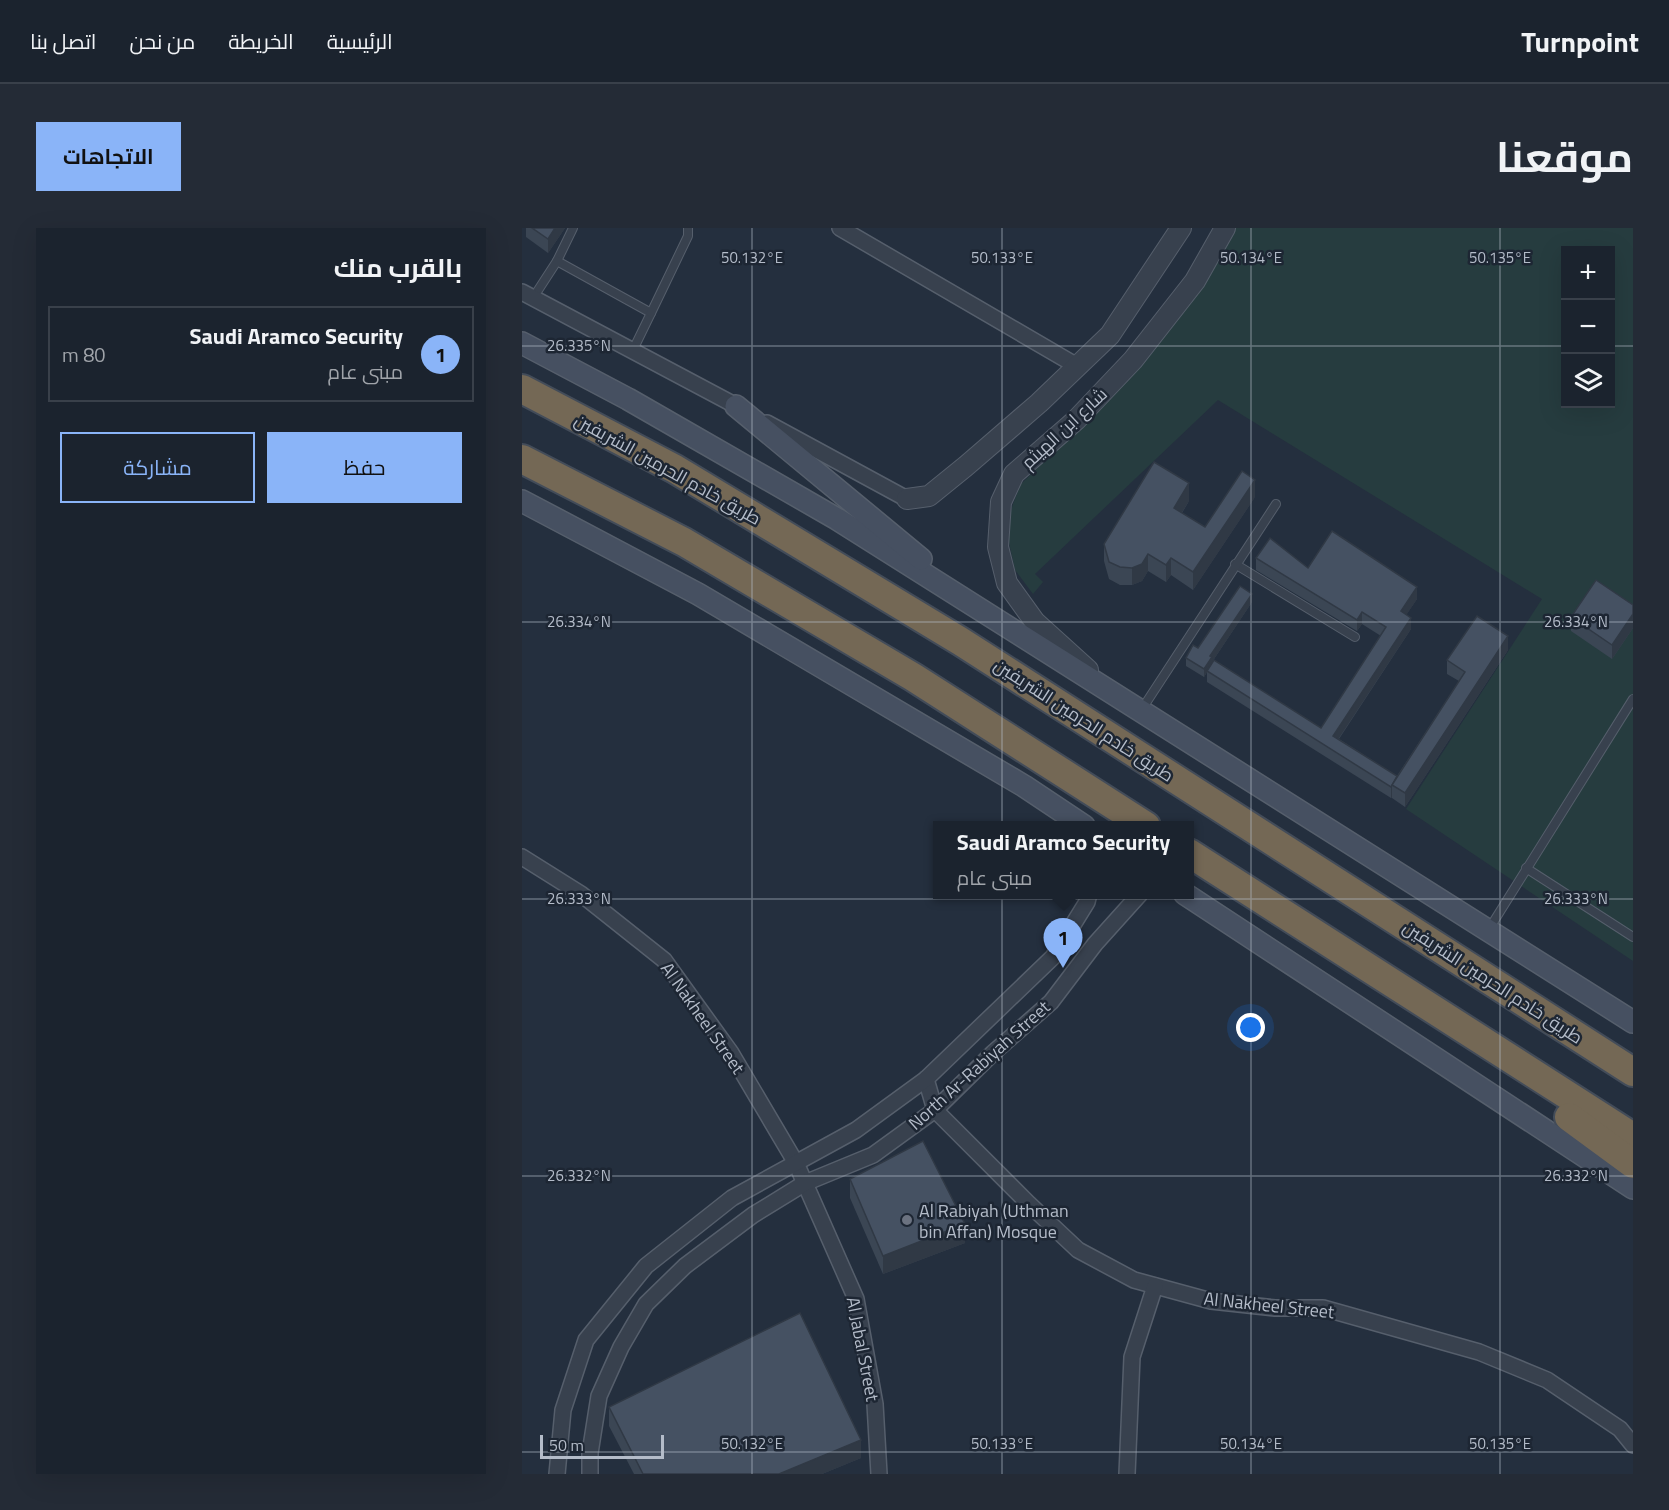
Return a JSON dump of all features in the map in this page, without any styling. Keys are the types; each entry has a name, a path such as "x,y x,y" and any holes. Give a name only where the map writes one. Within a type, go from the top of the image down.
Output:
{"highway":[{"name":"طريق خادم الحرمين الشريفين","path":"522,389 675,469 960,641 1633,1072"},
{"path":"522,459 684,542 913,677 1140,821"},
{"path":"1194,856 1633,1137"},
{"path":"1347,954 1633,1164"}],"main road":[{"path":"522,344 628,399 837,519 1633,1022"},
{"path":"736,406 986,613"},
{"path":"522,501 698,594 1024,786 1078,821"},
{"path":"1193,899 1633,1188"}],"street":[{"path":"840,228 1077,366"},
{"name":"شارع ابن الهيثم","path":"907,499 929,496 1015,424 1110,334 1181,228"},
{"name":"شارع ابن الهيثم","path":"1109,691 1035,622 1007,583 998,547 1001,502 1014,474 1076,420 1133,360 1195,281 1225,228"},
{"path":"528,295 907,499"},
{"name":"Al Nakheel Street","path":"522,857 581,894 664,960 731,1053 796,1163"},
{"name":"North Ar-Rabiyah Street","path":"558,1474 563,1410 586,1340 646,1266 732,1198 856,1130 926,1079 1053,957 1088,899"},
{"name":"North Ar-Rabiyah Street","path":"590,1474 590,1453 599,1395 621,1347 646,1304 685,1266 753,1215 805,1183 873,1155 935,1110 993,1053 1051,1002 1095,944 1136,899"},
{"name":"Al Nakheel Street","path":"926,1079 935,1110 1078,1250 1134,1280 1211,1301 1275,1308 1323,1308 1479,1352 1547,1380 1620,1429 1633,1445"},
{"name":"Al Jabal Street","path":"796,1163 856,1299 875,1404 879,1474"},
{"path":"1127,1474 1132,1357 1155,1286"}],"lane":[{"path":"528,295 557,261 573,228"},
{"path":"633,350 688,236 688,228"},
{"path":"557,261 651,313"},
{"path":"1141,711 1276,504"},
{"path":"1235,564 1355,638"},
{"path":"1488,930 1633,699"},
{"path":"1527,868 1633,937"}],"green space":[{"path":"1234,228 1633,228 1633,961 1406,809 1542,599 1218,400 1035,574 1043,582 1033,594 1015,570 1006,529 1021,484 1130,377 1186,303"}],"building":[{"path":"532,228 555,228 548,239"},
{"path":"1154,462 1189,483 1174,508 1205,527 1242,471 1255,480 1193,572 1171,558 1166,565 1148,554 1142,564 1132,568 1120,567 1109,562 1104,544"},
{"path":"1332,531 1417,587 1401,611 1411,618 1333,736 1397,776 1391,787 1207,671 1214,660 1321,728 1386,627 1362,612 1357,620 1256,558 1270,538 1308,568"},
{"path":"1596,580 1633,605 1633,614 1612,645 1571,617"},
{"path":"1240,586 1252,594 1210,656 1212,657 1204,669 1186,658 1193,645 1198,648"},
{"path":"1477,616 1508,636 1405,793 1392,785 1465,672 1447,660"},
{"name":"Al Rabiyah (Uthman bin Affan) Mosque","path":"923,1141 965,1224 883,1256 850,1179"},
{"path":"800,1313 861,1440 779,1474 643,1474 609,1407"}],"place":[{"name":"Saudi Aramco Security","path":"1063,968"},
{"name":"Al Rabiyah (Uthman bin Affan) Mosque","path":"907,1220"}]}
